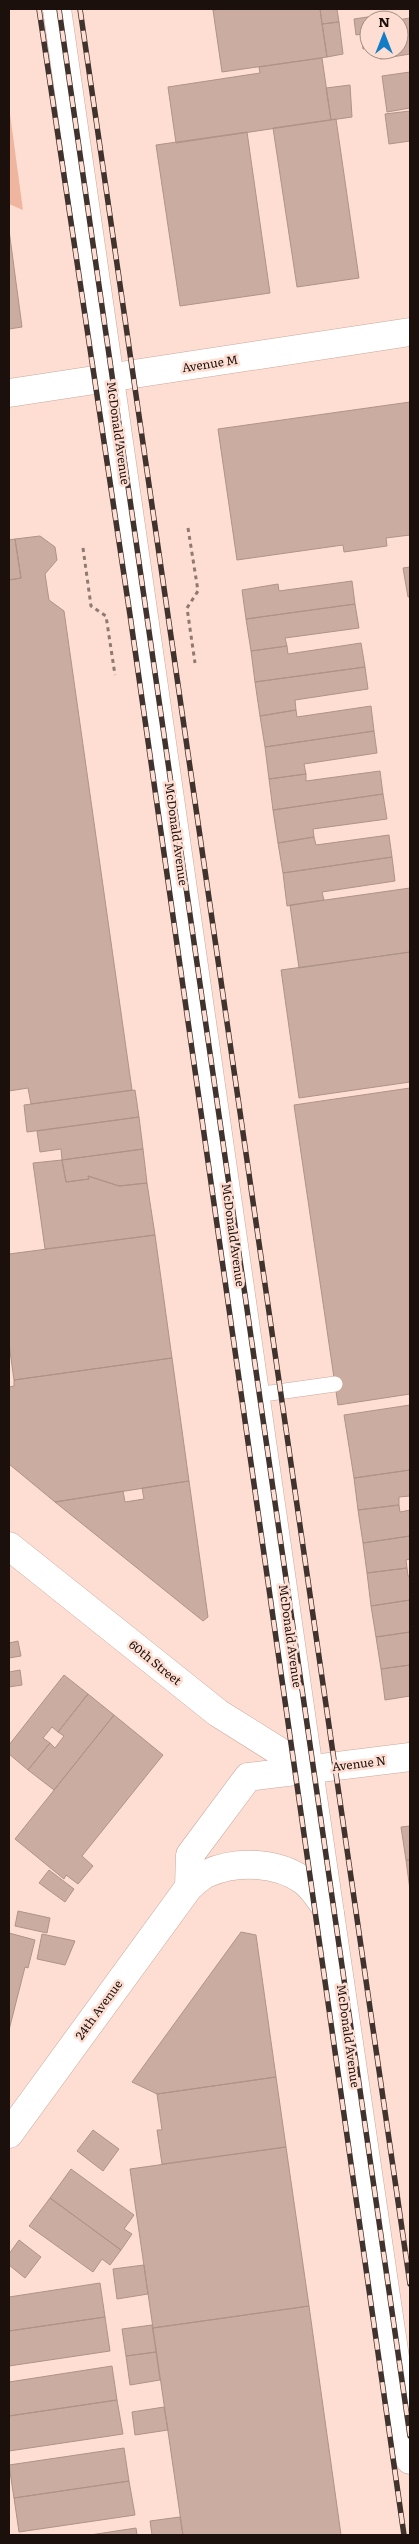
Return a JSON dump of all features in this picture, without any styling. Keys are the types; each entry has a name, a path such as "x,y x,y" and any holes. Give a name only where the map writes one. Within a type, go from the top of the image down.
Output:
{"main road":[{"name":"McDonald Avenue","path":"57,9 309,1770 410,2460"},
{"name":"Avenue M","path":"9,393 410,332"},
{"name":"60th Street","path":"9,1546 218,1713 309,1770"},
{"name":"Avenue N","path":"309,1770 410,1757"},
{"path":"189,1887 190,1854 248,1777 309,1770"},
{"name":"24th Avenue","path":"9,2134 189,1887 207,1874 224,1867 266,1866 286,1871 303,1881 317,1893 330,1914"}],"lane":[{"path":"256,1395 335,1384"}],"path":[{"path":"188,528 198,591 187,608 195,663"},
{"path":"83,548 91,606 106,616 114,675"}],"shaded area":[{"path":"9,107 23,210 9,204"}],"building":[{"path":"320,9 327,57 222,72 213,10"},
{"path":"320,9 337,9 339,22 322,24"},
{"path":"359,18 359,34 356,35 354,19"},
{"path":"409,18 410,18 409,54"},
{"path":"339,22 343,54 327,57 322,24"},
{"path":"322,58 331,120 176,143 168,87 260,73 259,67"},
{"path":"410,72 410,108 387,112 382,76"},
{"path":"350,85 352,117 331,120 326,88"},
{"path":"410,111 410,141 389,144 385,114"},
{"path":"336,119 359,278 297,287 273,128"},
{"path":"247,132 270,293 180,306 156,145"},
{"path":"9,230 22,327 9,329"},
{"path":"410,402 410,535 386,538 387,546 344,552 343,545 237,560 218,429"},
{"path":"40,536 55,547 57,560 45,574 49,600 64,611 132,1090 31,1104 28,1088 9,1091 9,580 21,578 15,539"},
{"path":"15,539 21,578 9,580 9,540"},
{"path":"410,567 410,597 408,597 403,568"},
{"path":"352,581 355,604 246,619 242,590 278,584 279,591"},
{"path":"355,604 359,628 285,638 287,646 251,651 246,619"},
{"path":"361,643 365,667 255,682 251,651 287,646 288,654"},
{"path":"365,667 368,689 295,700 296,710 260,716 255,682"},
{"path":"371,706 374,731 265,747 260,716 296,710 297,717"},
{"path":"374,731 377,753 304,764 306,774 269,779 265,747"},
{"path":"380,771 383,794 273,810 269,779 306,774 306,781"},
{"path":"383,794 387,819 313,829 314,837 278,843 273,810"},
{"path":"389,835 392,857 283,873 278,843 314,837 316,845"},
{"path":"392,857 395,881 322,892 324,900 287,906 283,873"},
{"path":"410,888 410,952 299,968 290,905"},
{"path":"410,952 410,1082 299,1098 281,970"},
{"path":"410,1088 410,1394 338,1405 294,1105"},
{"path":"135,1090 139,1117 27,1132 24,1105"},
{"path":"139,1117 143,1149 62,1160 61,1149 40,1152 37,1131"},
{"path":"143,1149 147,1183 119,1186 88,1176 89,1179 66,1182 62,1160"},
{"path":"62,1160 66,1182 89,1179 88,1176 119,1186 147,1183 155,1235 45,1249 33,1163"},
{"path":"155,1235 172,1358 14,1380 9,1344 9,1254"},
{"path":"172,1358 189,1481 55,1502 9,1464 9,1387 14,1386 14,1380"},
{"path":"410,1405 410,1470 354,1478 344,1415"},
{"path":"410,1470 410,1496 399,1497 399,1505 358,1510 354,1478"},
{"path":"189,1481 208,1617 203,1621 55,1502 123,1491 125,1502 144,1499 142,1488"},
{"path":"399,1505 400,1512 410,1510 410,1536 363,1543 358,1510"},
{"path":"410,1536 410,1559 406,1560 407,1568 367,1573 363,1543"},
{"path":"407,1568 408,1576 410,1576 410,1600 371,1606 367,1573"},
{"path":"410,1600 410,1632 376,1637 371,1606"},
{"path":"410,1632 410,1665 381,1669 376,1637"},
{"path":"18,1641 21,1656 9,1658 9,1643"},
{"path":"410,1665 410,1696 385,1700 381,1669"},
{"path":"20,1670 22,1685 9,1687 9,1672"},
{"path":"64,1675 88,1694 58,1732 52,1727 43,1738 50,1743 28,1770 9,1754 9,1745"},
{"path":"88,1694 114,1715 54,1790 28,1770 50,1743 55,1748 64,1736 58,1732"},
{"path":"114,1715 163,1755 82,1856 93,1866 78,1884 66,1875 64,1879 15,1839"},
{"path":"410,1826 410,1860 406,1860 401,1827"},
{"path":"406,1860 410,1860 410,1890"},
{"path":"49,1870 74,1889 65,1902 39,1883"},
{"path":"18,1911 50,1918 47,1933 15,1926"},
{"path":"241,1932 256,1935 276,2077 157,2094 132,2082"},
{"path":"9,1933 35,1940 28,1968 25,1967 9,2030"},
{"path":"42,1934 75,1941 65,1965 37,1959"},
{"path":"276,2077 286,2147 162,2164 157,2130 162,2130 157,2094"},
{"path":"93,2130 119,2149 103,2171 77,2151"},
{"path":"286,2147 309,2306 153,2328 130,2169"},
{"path":"71,2169 134,2215 124,2229 132,2234 121,2250 50,2198"},
{"path":"50,2198 121,2250 110,2265 102,2259 93,2272 29,2226"},
{"path":"19,2240 41,2257 25,2278 9,2265 9,2254"},
{"path":"144,2265 148,2294 117,2299 113,2269"},
{"path":"100,2283 105,2317 9,2331 9,2297"},
{"path":"309,2306 341,2535 183,2535 153,2328"},
{"path":"105,2317 110,2351 9,2366 9,2331"},
{"path":"152,2325 156,2352 126,2356 122,2329"},
{"path":"156,2352 160,2380 130,2385 126,2356"},
{"path":"112,2366 117,2400 9,2416 9,2382"},
{"path":"117,2400 123,2434 9,2451 9,2416"},
{"path":"164,2407 168,2430 135,2435 132,2412"},
{"path":"124,2448 129,2481 14,2498 9,2465"},
{"path":"129,2481 135,2515 19,2532 14,2498"},
{"path":"180,2517 183,2535 152,2535 150,2521"},
{"path":"136,2528 137,2535 90,2535"}],"railway":[{"path":"39,9 130,615 404,2535"},
{"path":"59,9 410,2436"},
{"path":"80,9 410,2284"}]}
